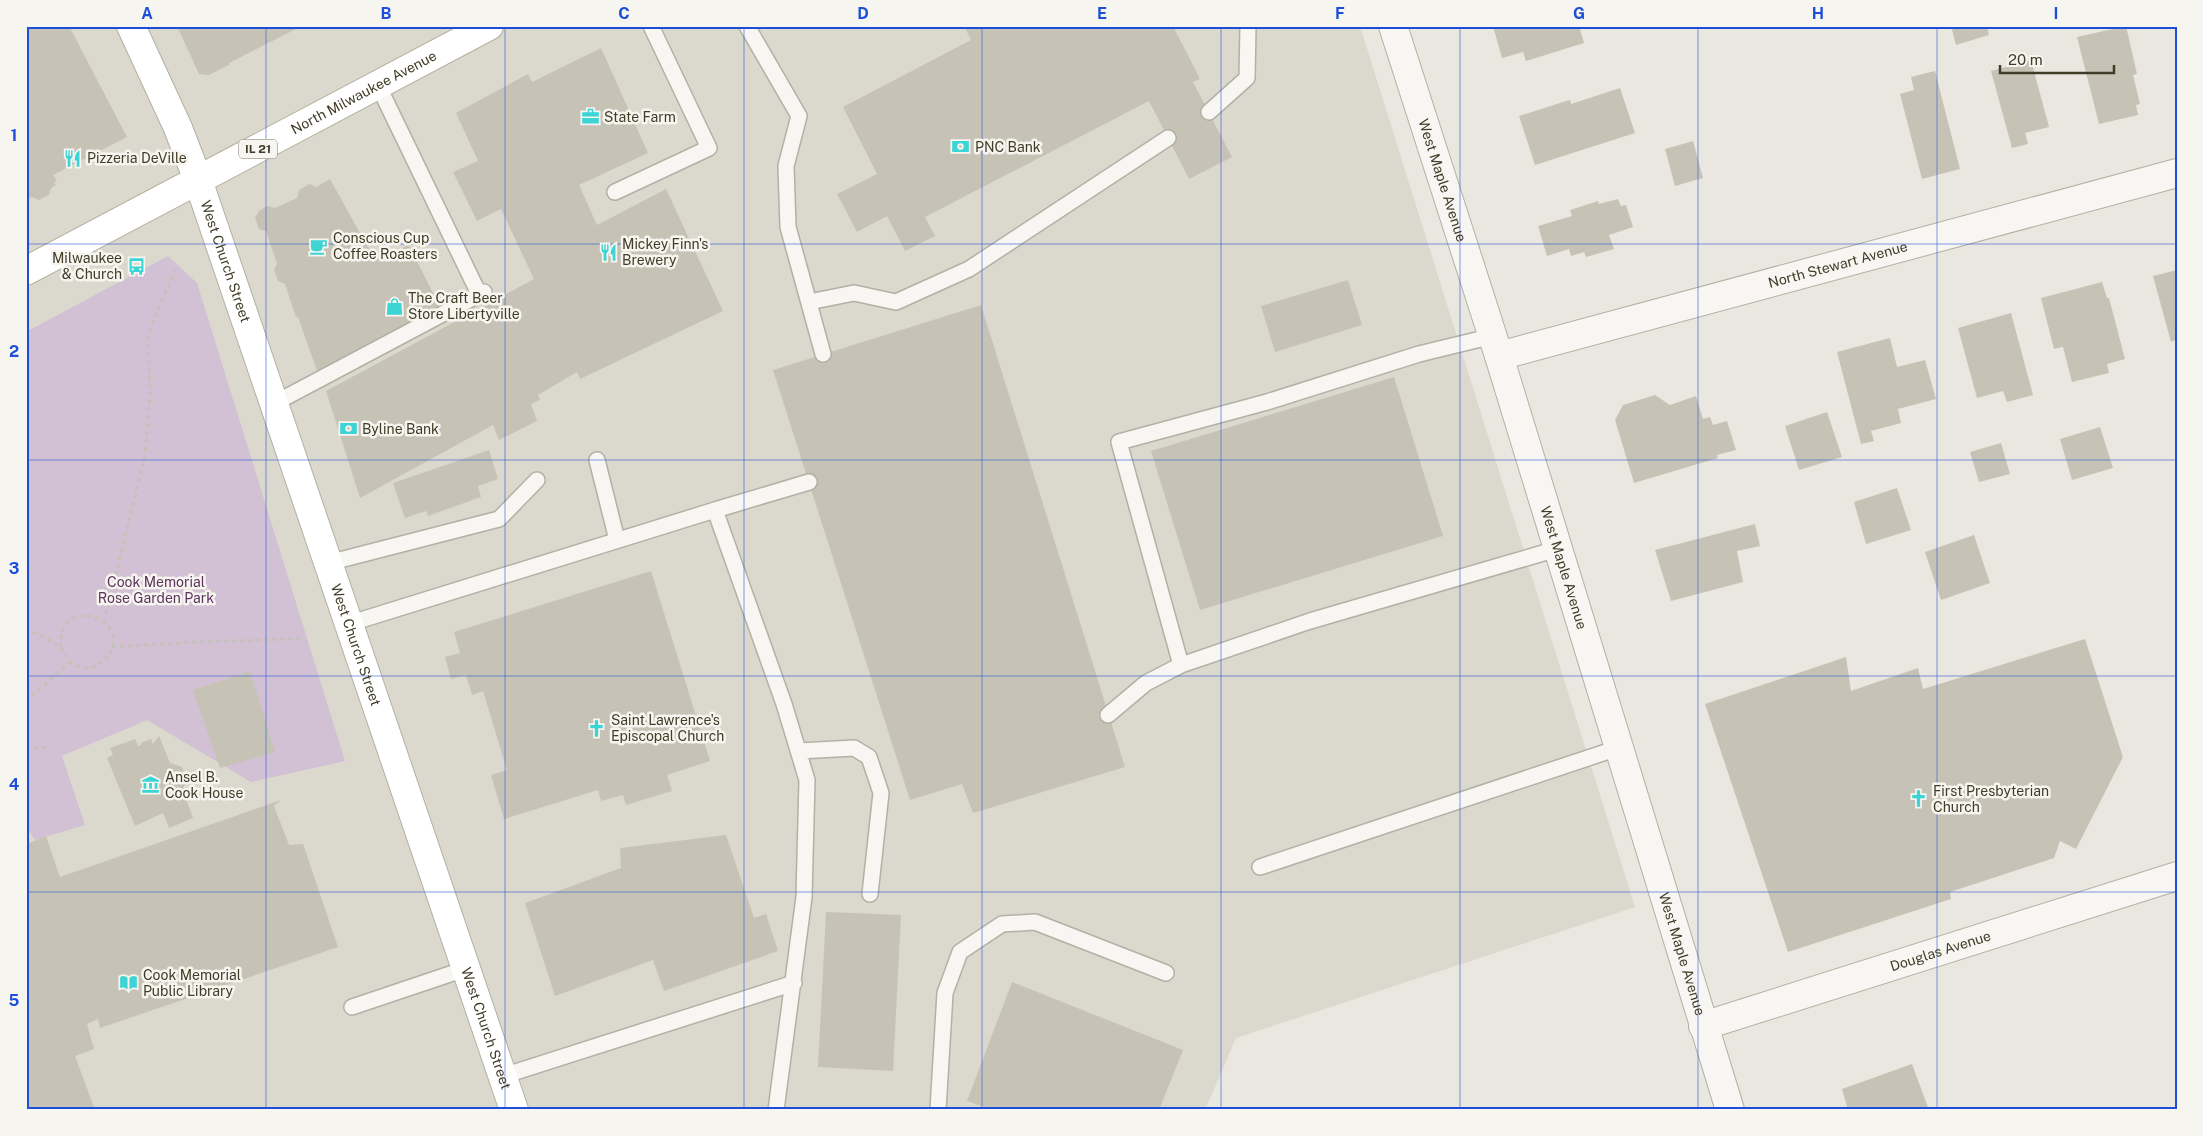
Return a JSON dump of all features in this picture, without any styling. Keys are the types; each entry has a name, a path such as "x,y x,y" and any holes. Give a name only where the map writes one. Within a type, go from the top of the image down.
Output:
{"street":[{"name":"West Church Street","path":"131,26 178,128 198,180 514,1110"},
{"name":"North Milwaukee Avenue","path":"26,271 490,26"},
{"name":"West Maple Avenue","path":"1393,26 1496,346 1730,1110"},
{"name":"North Stewart Avenue","path":"1496,346 2177,173"},
{"name":"Douglas Avenue","path":"1704,1026 2177,876"}],"lane":[{"path":"615,192 709,148 651,26"},
{"path":"747,26 799,116 786,166 788,226 823,354"},
{"path":"1209,112 1247,78 1248,26"},
{"path":"273,404 482,293 378,85"},
{"path":"808,302 854,293 896,302 969,269 1168,138"},
{"path":"1181,664 1119,442 1267,402 1419,354 1496,346"},
{"path":"597,460 617,540"},
{"path":"328,563 499,520 537,480"},
{"path":"348,624 809,482"},
{"path":"715,510 799,751 807,780 804,898 776,1110"},
{"path":"1108,715 1146,683 1181,664 1310,621 1557,549"},
{"path":"799,751 854,748 869,757 880,793 870,894"},
{"path":"1260,867 1618,748"},
{"path":"938,1110 945,993 960,952 1002,924 1036,922 1166,973"},
{"path":"352,1007 465,968"},
{"path":"503,1076 794,983"}],"path":[{"path":"104,622 144,456 150,394 148,334 175,270"},
{"path":"26,628 61,648 70,662 86,668 104,662 112,647 110,629 104,622 88,615 72,619 62,631 61,648"},
{"path":"112,647 214,641 300,639"},
{"path":"26,701 70,662"},
{"path":"26,748 46,747"}],"shaded area":[{"path":"26,26 1360,26 1635,907 1236,1038 1205,1110 26,1110"}],"green space":[{"name":"Cook Memorial Rose Garden Park","path":"168,256 197,283 345,761 251,782 147,720 62,756 85,825 35,840 26,826 26,332"}],"building":[{"path":"26,26 69,26 127,137 53,175 57,181 54,182 56,185 51,188 49,195 39,200 32,197 26,200"},
{"path":"177,26 302,26 209,75 199,74"},
{"name":"PNC Bank","path":"964,26 1173,26 1200,79 1193,82 1232,157 1189,179 1149,101 925,217 935,236 905,251 887,216 857,232 837,194 877,174 843,107 971,40"},
{"path":"1493,26 1579,26 1584,43 1526,61 1523,52 1502,58"},
{"path":"1951,26 1987,26 1989,35 1956,45"},
{"path":"2126,26 2137,74 2133,75 2140,104 2136,105 2138,115 2099,124 2077,37"},
{"path":"601,48 648,153 579,185 597,225 666,189 723,311 580,379 577,372 538,395 540,400 531,404 537,421 499,440 493,425 360,498 326,391 534,279 501,209 477,221 453,172 478,161 456,113 528,74 532,82"},
{"path":"2031,60 2049,127 2025,133 2028,144 2012,148 1991,71"},
{"path":"1935,71 1960,169 1922,179 1900,94 1914,90 1911,77"},
{"path":"1620,88 1635,133 1535,165 1519,116 1570,100 1571,104"},
{"path":"1693,141 1703,178 1675,186 1665,149"},
{"path":"330,179 375,260 409,245 441,309 317,371 285,284 278,281 274,270 277,264 266,231 259,229 255,218 259,211 267,206 275,208 297,198 299,190 310,184 316,187"},
{"path":"1618,199 1621,206 1626,205 1633,227 1609,235 1614,249 1586,257 1584,252 1571,256 1569,249 1547,256 1538,226 1572,216 1570,210 1598,201 1599,204"},
{"path":"2177,270 2176,344 2175,340 2171,342 2153,276"},
{"path":"1348,280 1362,325 1275,352 1261,306"},
{"path":"2102,282 2107,298 2109,298 2125,359 2107,364 2109,373 2072,382 2063,347 2054,349 2041,298"},
{"path":"981,305 1125,767 973,813 962,784 910,800 773,370"},
{"path":"2011,313 2033,395 2007,402 2003,391 1977,398 1958,328"},
{"path":"1890,338 1897,367 1925,360 1936,399 1898,409 1901,423 1871,431 1874,441 1861,444 1837,352"},
{"path":"1394,377 1443,536 1200,610 1151,451"},
{"path":"1655,395 1670,405 1696,396 1703,419 1710,417 1713,425 1727,421 1736,450 1717,455 1718,458 1634,483 1615,420 1623,405"},
{"path":"1827,412 1842,457 1799,470 1785,426"},
{"path":"2100,427 2113,468 2072,480 2060,439"},
{"path":"2001,443 2010,474 1979,482 1970,452"},
{"path":"489,450 498,479 478,486 481,497 428,516 426,511 405,518 393,483"},
{"path":"1897,488 1911,530 1866,544 1854,502"},
{"path":"1755,524 1760,546 1737,551 1743,582 1671,601 1655,550"},
{"path":"1974,535 1990,583 1941,600 1925,552"},
{"name":"Saint Lawrence's Episcopal Church","path":"651,571 710,761 667,775 672,791 626,805 623,795 601,801 598,790 504,819 491,775 507,770 483,691 472,695 466,675 451,679 445,657 460,653 454,632"},
{"name":"First Presbyterian Church","path":"2085,639 2123,757 2076,849 2060,841 2054,858 1950,892 1951,899 1788,952 1705,704 1846,657 1851,691 1918,668 1923,689"},
{"path":"250,671 275,752 220,768 193,690"},
{"name":"Ansel B. Cook House","path":"159,736 170,763 182,767 186,779 183,791 193,818 169,828 163,813 135,826 107,758 113,755 110,748 135,739 138,746 151,739 153,744"},
{"name":"Cook Memorial Public Library","path":"281,800 274,806 289,845 303,844 338,947 100,1028 98,1019 87,1024 94,1049 75,1056 95,1110 26,1110 26,834 29,843 46,836 60,877"},
{"path":"726,835 754,918 766,914 778,951 664,991 653,960 555,996 525,903 621,868 620,848"},
{"path":"826,912 901,915 893,1071 818,1067"},
{"path":"1012,982 1183,1050 1159,1110 993,1110 967,1101"},
{"path":"1912,1064 1929,1110 1848,1110 1842,1089"}],"place":[{"name":"State Farm","path":"590,117"},
{"name":"PNC Bank","path":"961,147"},
{"name":"Pizzeria DeVille","path":"73,158"},
{"name":"Conscious Cup Coffee Roasters","path":"319,246"},
{"name":"Mickey Finn's Brewery","path":"608,252"},
{"name":"Milwaukee & Church","path":"136,266"},
{"name":"The Craft Beer Store Libertyville","path":"394,306"},
{"name":"Byline Bank","path":"348,429"},
{"name":"Saint Lawrence's Episcopal Church","path":"597,728"},
{"name":"Ansel B. Cook House","path":"151,785"},
{"name":"First Presbyterian Church","path":"1919,799"},
{"name":"Cook Memorial Public Library","path":"129,983"}]}
